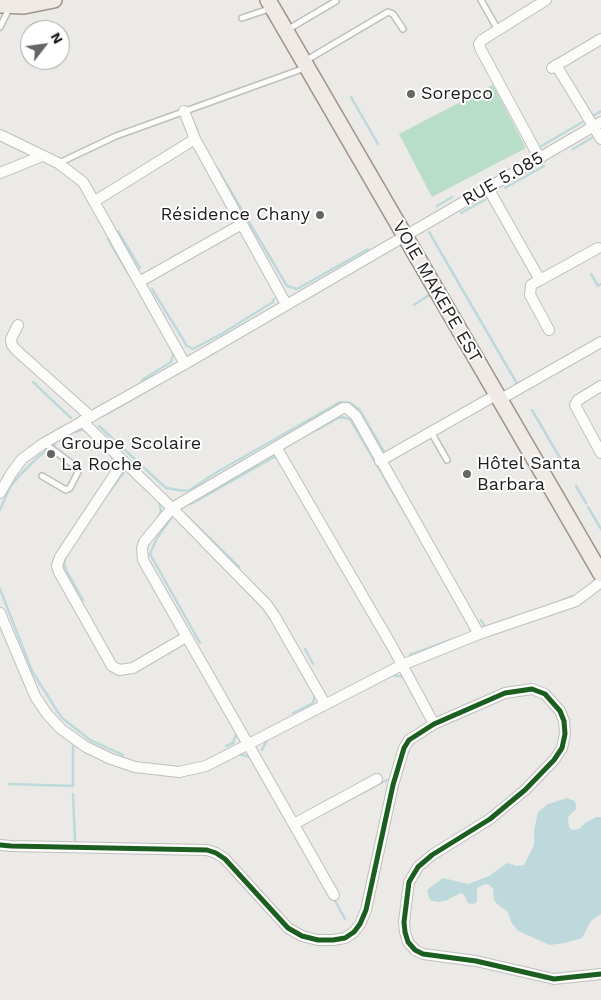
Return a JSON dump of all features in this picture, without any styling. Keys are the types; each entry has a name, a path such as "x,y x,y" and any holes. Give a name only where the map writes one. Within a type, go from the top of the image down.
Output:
{"main road":[{"path":"5,6 24,6 54,0"},
{"name":"VOIE MAKEPE EST","path":"273,3 284,26 497,398 599,567"}],"street":[{"path":"540,159 479,44 482,40 546,0"},
{"path":"601,39 553,66 597,125 601,139"},
{"path":"184,111 195,139 286,304"},
{"name":"RUE 5.085","path":"0,493 22,459 44,443 185,364 597,125"},
{"path":"0,135 58,163 83,182 185,364"},
{"path":"95,201 195,139"},
{"path":"0,173 42,156"},
{"path":"488,188 540,280"},
{"path":"140,282 242,224"},
{"path":"549,330 530,295 531,286 598,248"},
{"path":"18,325 12,340 12,345 16,350 86,419 123,462 172,508 274,615 325,704"},
{"path":"380,461 430,432 601,342"},
{"path":"601,386 578,400 575,405 601,453"},
{"path":"334,894 143,560 141,554 144,542 172,508 342,408 347,408 356,416 479,634"},
{"path":"276,447 434,724"},
{"path":"123,462 60,557 58,562 59,572 112,666 119,670 133,668 186,637"},
{"path":"0,613 35,696 47,714 61,729 86,747 135,767 179,772 206,766 402,665 479,634 576,601 601,582"},
{"path":"0,845 207,850 225,859 288,928 302,936 318,940 345,938 357,928 366,910 393,785 404,748 409,740 434,724 505,693 532,689 545,694 553,702 564,722 565,734 562,748 554,760 525,790 490,819 432,854 418,867 410,882 407,894 404,922 405,932 408,942 414,950 423,954 476,961 554,979 601,974"},
{"path":"294,824 377,778"}],"lane":[{"path":"481,0 498,30"},
{"path":"284,26 336,1"},
{"path":"242,18 273,3"},
{"path":"0,27 5,6"},
{"path":"58,163 116,136 306,64 388,12 393,14 402,29"},
{"path":"430,432 447,460"},
{"path":"42,476 66,490 70,488 78,472 72,463 44,443"}],"green space":[{"path":"493,85 526,148 432,197 399,134"}],"water":[{"path":"567,798 575,801 576,806 576,809 568,817 569,827 572,830 579,829 596,817 601,817 601,914 591,921 582,938 550,945 518,931 511,922 508,912 494,900 493,888 489,885 485,884 477,888 477,902 473,904 468,903 461,893 439,902 432,901 429,898 427,890 443,878 468,884 489,876 507,863 517,866 524,865 534,845 534,830 538,812 548,804"}],"waterway":[{"path":"351,97 378,144"},
{"path":"591,117 601,111"},
{"path":"538,148 586,120"},
{"path":"573,149 595,136"},
{"path":"505,188 544,166"},
{"path":"217,168 287,286 297,289 368,249"},
{"path":"437,206 452,197"},
{"path":"461,213 486,199"},
{"path":"118,231 140,268"},
{"path":"429,232 519,387"},
{"path":"108,239 128,273"},
{"path":"557,276 567,271"},
{"path":"591,274 598,286 601,284"},
{"path":"152,289 187,346 193,349 223,333 273,302 274,299"},
{"path":"414,305 432,293"},
{"path":"142,380 171,362 174,351"},
{"path":"33,382 71,418"},
{"path":"103,416 154,387"},
{"path":"99,426 166,488 178,490 188,491 217,472 340,402 350,403 359,409 386,455"},
{"path":"532,410 567,470"},
{"path":"317,430 340,417 350,419 408,518"},
{"path":"76,432 83,429 90,435"},
{"path":"0,510 10,487 38,457 55,444"},
{"path":"112,456 113,470"},
{"path":"191,504 274,457 279,460"},
{"path":"102,502 124,472"},
{"path":"576,486 586,503"},
{"path":"61,547 97,493"},
{"path":"157,519 161,512 159,501"},
{"path":"588,507 601,529"},
{"path":"172,517 157,538 150,554 200,643"},
{"path":"188,517 239,567"},
{"path":"66,556 64,563 66,570 83,600"},
{"path":"0,589 32,671 61,717 90,740 123,755"},
{"path":"563,600 573,596"},
{"path":"481,620 485,627 487,627"},
{"path":"410,655 453,639"},
{"path":"305,649 313,664"},
{"path":"393,675 404,677"},
{"path":"293,713 313,703 315,695"},
{"path":"226,746 233,743 237,732"},
{"path":"262,750 268,738"},
{"path":"9,784 73,786 73,746"},
{"path":"238,754 252,757"},
{"path":"322,814 387,780"},
{"path":"73,794 75,840"},
{"path":"334,899 345,919"}],"cycle path":[{"path":"0,845 207,850 225,859 288,928 302,936 318,940 345,938 354,932 366,910 393,785 404,748 409,740 434,724 505,693 532,689 545,694 560,711 564,721 565,734 562,748 554,760 525,790 490,819 432,855 418,867 409,882 404,922 405,932 408,942 415,950 423,954 476,961 554,979 601,974"}],"place":[{"name":"Sorepco","path":"411,94"},
{"name":"Résidence Chany","path":"320,215"},
{"name":"Groupe Scolaire La Roche","path":"51,454"},
{"name":"Hôtel Santa Barbara","path":"467,474"}]}
